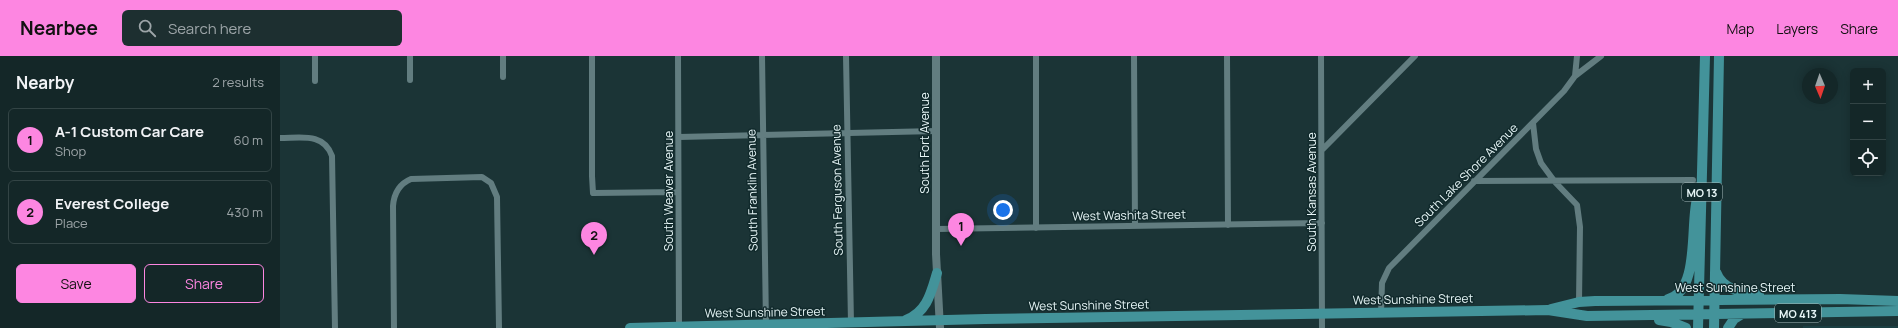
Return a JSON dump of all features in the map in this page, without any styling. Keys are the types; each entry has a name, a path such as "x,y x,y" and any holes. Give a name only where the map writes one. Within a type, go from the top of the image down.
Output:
{"main road":[{"name":"MO 13","path":"1698,328 1698,178 1705,56"},
{"name":"MO 13","path":"1714,328 1718,56"},
{"path":"1662,300 1679,294 1687,280 1691,261 1698,178"},
{"path":"1715,270 1723,283 1739,292 1840,299"},
{"path":"901,322 915,316 924,307 933,289 937,272"},
{"name":"West Sunshine Street","path":"1548,310 1579,302 1840,299 1898,301"},
{"name":"West Sunshine Street","path":"630,328 901,322 940,324 985,319 1548,310 1587,316 1898,311"},
{"path":"1728,328 1734,319 1742,314"},
{"path":"1587,316 1655,319 1671,322 1686,328"},
{"path":"960,328 965,323 985,319"},
{"path":"901,322 911,328"}],"street":[{"path":"315,56 316,81"},
{"path":"410,56 410,80"},
{"path":"502,56 503,77"},
{"path":"592,56 592,176 594,193 678,192"},
{"name":"South Weaver Avenue","path":"678,56 679,327"},
{"name":"South Franklin Avenue","path":"762,56 766,324"},
{"name":"South Ferguson Avenue","path":"846,56 846,132 851,323"},
{"name":"South Fort Avenue","path":"936,56 937,272 940,324"},
{"path":"1036,56 1036,228"},
{"path":"1134,56 1135,226"},
{"path":"1227,56 1228,225"},
{"name":"South Kansas Avenue","path":"1321,56 1322,328"},
{"path":"1322,150 1415,56"},
{"path":"1575,76 1577,56"},
{"name":"South Lake Shore Avenue","path":"1381,313 1382,283 1390,268 1564,91 1575,76 1600,56"},
{"path":"1533,123 1537,154 1555,182 1577,205 1580,227 1579,302"},
{"path":"679,137 936,131"},
{"path":"280,138 319,139 327,145 332,156 335,328"},
{"path":"394,328 394,202 399,188 408,180 475,177 485,178 491,183 497,197 499,328"},
{"path":"1474,181 1555,182 1698,178"},
{"name":"West Washita Street","path":"937,229 1322,223"}],"shaded area":[{"path":"1803,326 1898,326 1898,328 1803,328"}],"place":[{"name":"A-1 Custom Car Care","path":"961,246"},
{"name":"Everest College","path":"594,255"}]}
